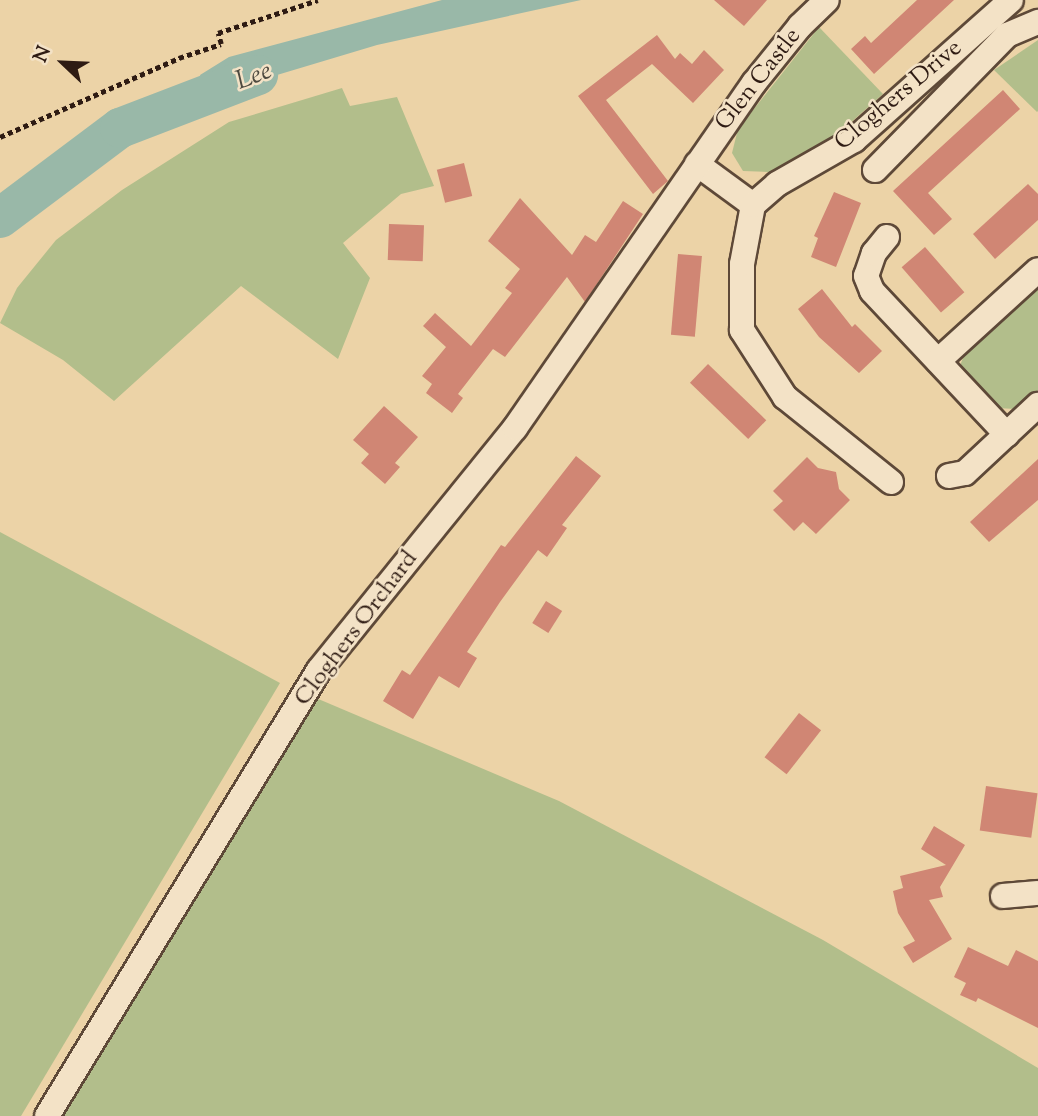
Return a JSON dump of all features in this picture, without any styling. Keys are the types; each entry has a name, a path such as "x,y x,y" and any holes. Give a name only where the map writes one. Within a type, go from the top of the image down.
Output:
{"street":[{"name":"Glen Castle","path":"697,163 792,35 827,0"},
{"name":"Cloghers Drive","path":"753,205 777,184 855,140 1011,0"},
{"path":"875,170 1007,35 1038,22"},
{"path":"697,163 753,205 742,264 743,330 785,397 891,482"},
{"name":"Cloghers Orchard","path":"47,1116 319,670 515,428 697,163"},
{"path":"887,237 874,253 866,276 869,284 1007,435"},
{"path":"938,360 1038,270"},
{"path":"949,476 965,473 1038,405"},
{"path":"1003,896 1038,893"}],"path":[{"path":"0,137 179,58 221,44 218,33 318,0"}],"green space":[{"path":"819,27 883,94 832,139 769,172 743,171 732,153 738,129"},
{"path":"1038,40 1038,111 1037,112 994,70"},
{"path":"342,88 350,106 397,97 434,186 401,194 343,243 370,278 338,359 241,286 114,401 63,360 0,323 17,288 56,240 122,190 229,122"},
{"path":"1038,283 1038,390 1016,409 996,408 960,371 961,363 965,353"},
{"path":"0,532 280,683 21,1116 0,1116"},
{"path":"316,698 559,801 823,940 1038,1068 1038,1116 59,1116"}],"water":[{"path":"442,0 581,0 377,45 277,75 209,104 200,75 229,57"}],"building":[{"path":"714,0 767,0 744,26"},
{"path":"917,0 954,0 874,74 851,49 865,36 871,43"},
{"path":"657,35 675,59 680,53 692,64 704,50 724,70 693,103 652,64 606,100 668,181 653,194 578,96"},
{"path":"1003,90 1020,109 928,193 952,219 934,235 893,191"},
{"path":"464,163 472,196 445,203 437,170"},
{"path":"1028,184 1038,194 1038,220 995,259 973,234"},
{"path":"834,192 861,203 836,267 811,257 818,238 814,236"},
{"path":"520,198 572,255 585,235 596,242 623,201 643,214 585,302 567,277 505,357 493,349 458,394 463,398 452,413 426,393 432,384 422,376 446,347 423,326 435,313 471,346 512,293 505,288 520,269 488,241"},
{"path":"389,224 424,225 423,261 388,260"},
{"path":"925,247 964,292 941,313 902,267"},
{"path":"678,254 702,256 695,337 671,335"},
{"path":"822,289 852,327 855,324 882,351 859,373 819,337 798,309"},
{"path":"708,364 766,420 748,439 690,383"},
{"path":"384,406 418,437 395,463 400,467 385,484 361,463 369,454 353,440"},
{"path":"576,456 601,476 562,525 567,528 547,557 538,550 500,602 467,652 477,658 459,688 439,676 413,719 383,701 402,670 410,675 501,545 505,547"},
{"path":"807,457 818,468 836,472 839,489 850,500 816,534 803,522 794,531 773,510 783,501 773,491"},
{"path":"1038,459 1038,500 989,542 970,522"},
{"path":"546,601 562,611 548,633 532,623"},
{"path":"799,713 821,730 787,774 765,757"},
{"path":"986,786 1037,793 1031,838 980,831"},
{"path":"934,826 965,845 940,887 943,897 929,900 952,939 913,963 903,947 915,941 898,913 893,891 903,888 900,876 946,865 921,849"},
{"path":"968,947 1008,966 1016,950 1038,961 1038,1028 978,998 976,1002 960,995 966,983 954,977"}],"waterway":[{"name":"Lee","path":"0,218 120,128 258,75"}]}
